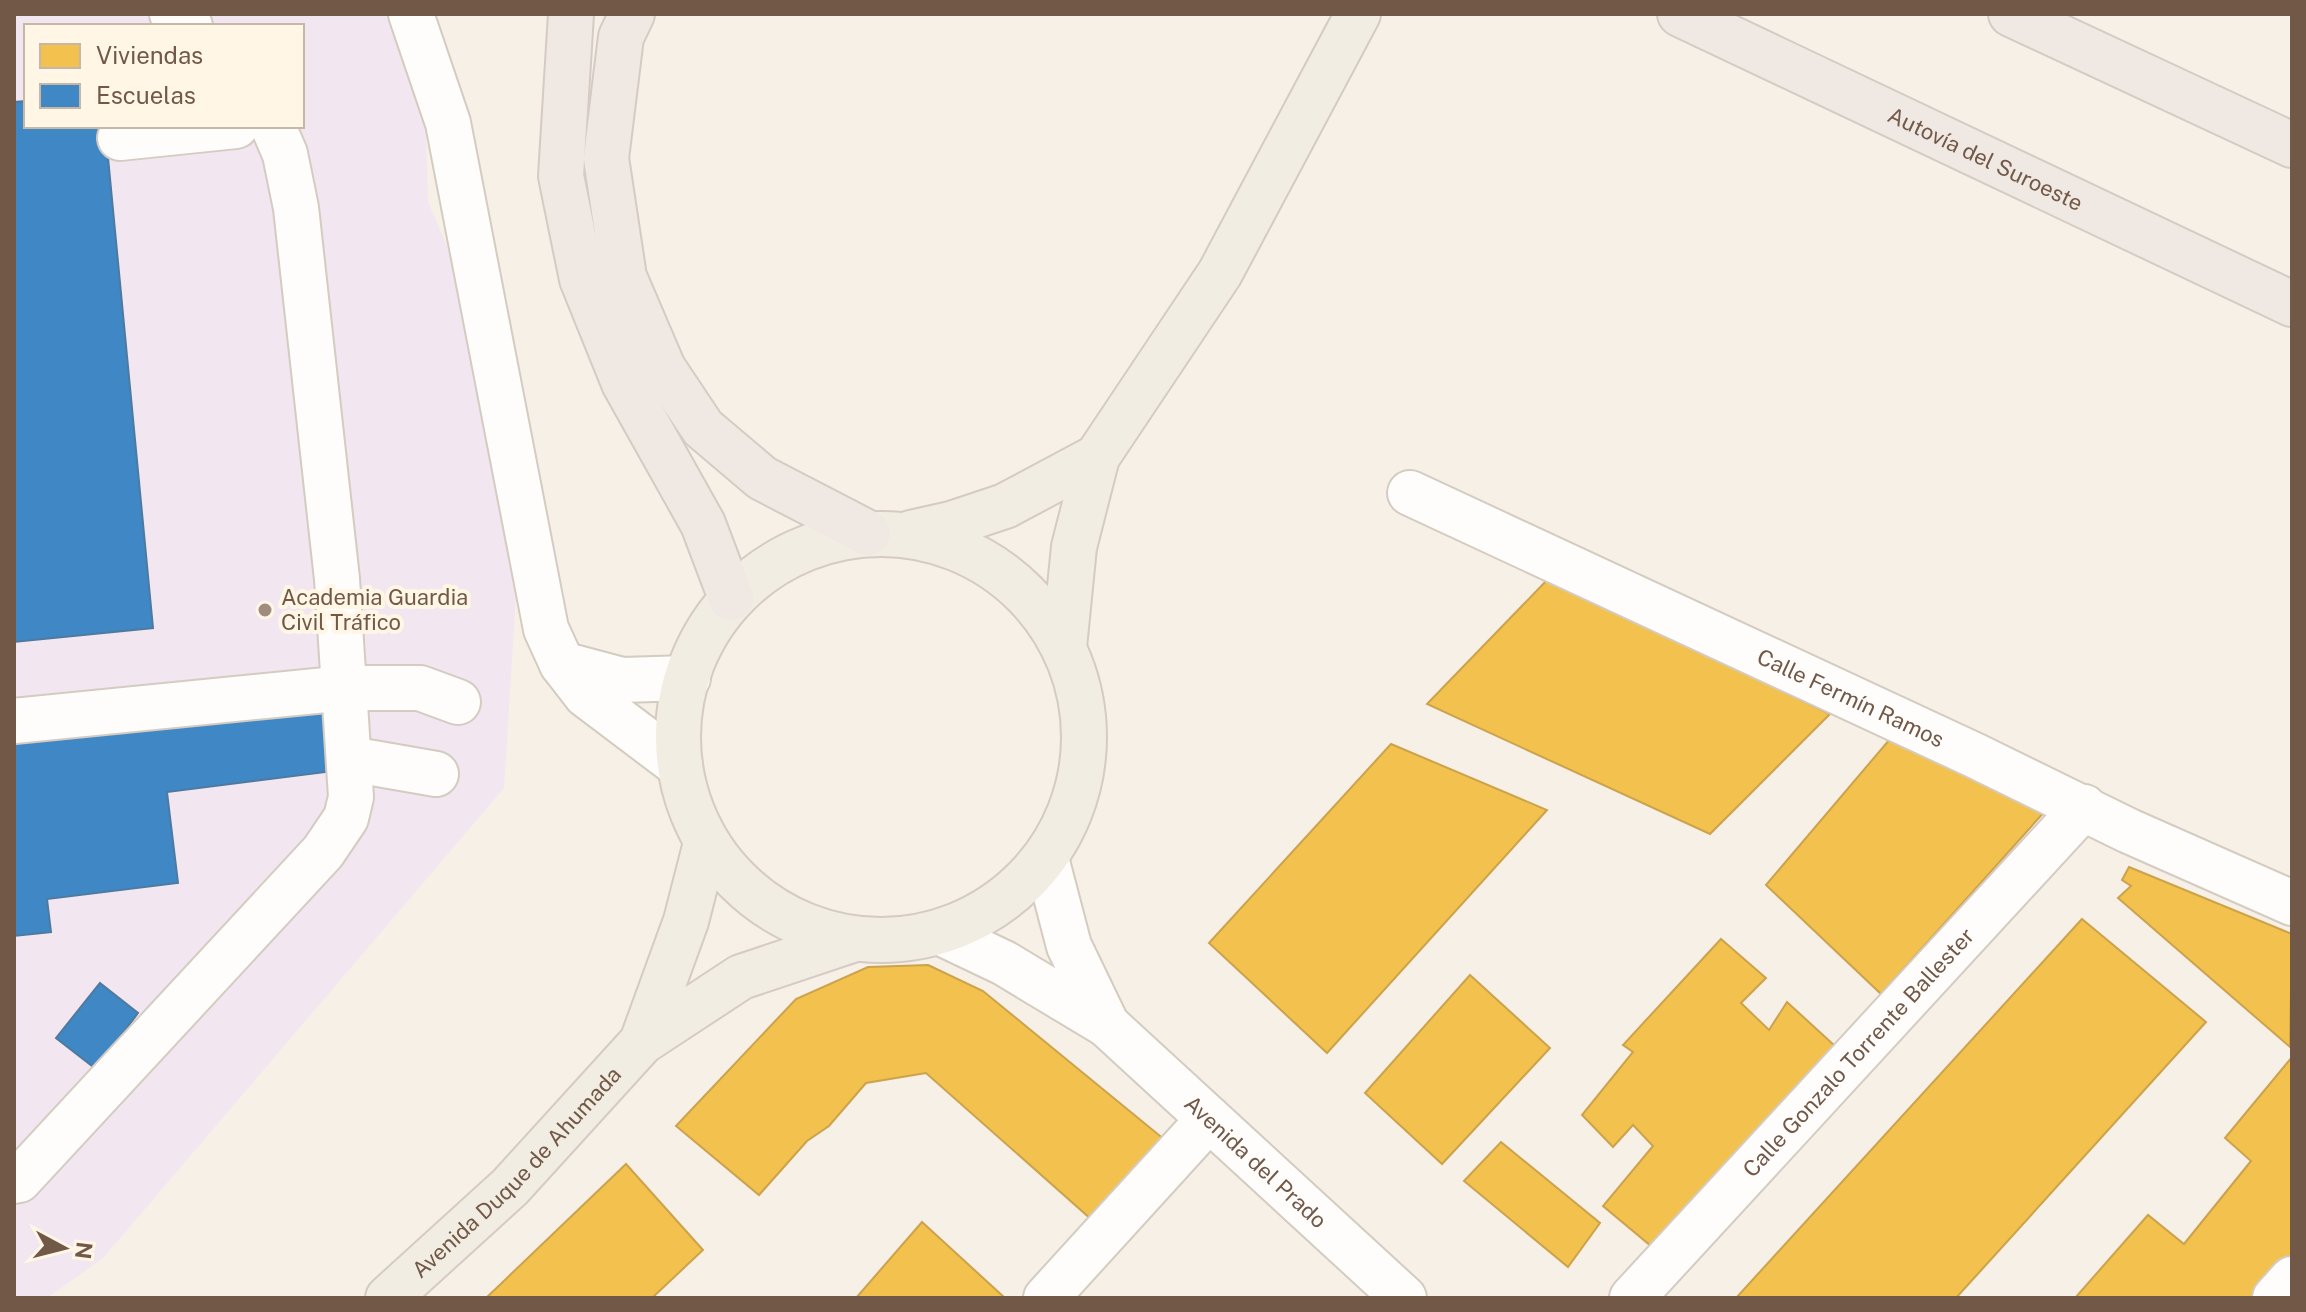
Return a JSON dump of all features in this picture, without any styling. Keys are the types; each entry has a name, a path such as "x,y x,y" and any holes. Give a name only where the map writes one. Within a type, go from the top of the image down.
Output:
{"highway":[{"path":"571,14 561,176 582,279 624,383 703,524 731,598"},
{"path":"632,14 621,37 606,158 624,277 663,368 703,428 762,478 868,533"},
{"name":"Autovía del Suroeste","path":"1680,14 2292,304"},
{"path":"2011,14 2292,145"}],"main road":[{"path":"1064,647 1074,547 1097,457 1220,273 1358,14"},
{"path":"911,533 983,560 1030,598 1064,647 1081,700 1084,755 1072,809 1046,858 1000,904 941,933 897,942 852,940 794,923 744,889 706,843 681,777 680,766 679,707 697,649 731,598 771,565 818,543 868,533 911,533 951,524 1005,506 1097,457"},
{"name":"Avenida Duque de Ahumada","path":"642,1042 686,921 706,843"},
{"name":"Avenida Duque de Ahumada","path":"388,1298 510,1187 642,1042 741,977 852,940"}],"street":[{"path":"411,14 448,123 546,629 562,664 586,695 680,766"},
{"path":"120,138 217,128"},
{"path":"14,1181 19,1180 323,852 346,818 351,797 350,759 336,563 296,208 285,154 274,128"},
{"name":"Calle Fermín Ramos","path":"1410,493 2084,807 2129,831 2292,903"},
{"path":"562,664 622,680 688,678"},
{"path":"14,721 346,688 420,688 458,702"},
{"path":"350,759 436,774"},
{"name":"Calle Gonzalo Torrente Ballester","path":"1632,1298 2084,807"},
{"name":"Avenida del Prado","path":"1046,858 1069,946 1107,1025"},
{"name":"Avenida del Prado","path":"941,933 1004,963 1107,1025 1404,1298"},
{"path":"1046,1298 1209,1119"},
{"path":"2275,1298 2292,1279"}],"shaded area":[{"name":"Academia Guardia Civil Tráfico","path":"14,14 422,14 428,202 526,432 504,788 103,1258 47,1298 14,1298"}],"building: Viviendas":[{"path":"1549,578 1830,714 1710,834 1427,704"},
{"path":"1890,739 2046,810 1881,994 1766,885"},
{"path":"1391,744 1547,810 1327,1053 1209,943"},
{"path":"2129,867 2292,934 2290,1047 2118,898 2131,886 2122,880"},
{"path":"2082,919 2206,1022 1956,1298 1736,1298"},
{"path":"1721,939 1766,978 1741,1003 1769,1030 1787,1002 1835,1046 1651,1246 1603,1206 1653,1146 1633,1125 1613,1147 1582,1115 1633,1052 1623,1045"},
{"path":"928,965 983,991 1165,1140 1092,1220 926,1073 866,1083 829,1126 807,1141 759,1195 676,1126 796,999 868,967"},
{"path":"1470,975 1550,1048 1442,1164 1365,1093"},
{"path":"2292,1057 2292,1254 2252,1298 2075,1298 2148,1215 2184,1244 2251,1161 2225,1138"},
{"path":"1501,1142 1600,1223 1568,1267 1464,1181"},
{"path":"626,1164 703,1250 652,1298 486,1298"},
{"path":"922,1222 1005,1298 856,1298"}],"building: Escuelas":[{"path":"24,101 24,128 105,128 153,628 14,642 14,102"},
{"path":"326,703 334,771 167,792 178,883 47,899 51,932 14,936 14,739"},
{"path":"100,983 138,1013 96,1069 56,1038"}],"place":[{"name":"Academia Guardia Civil Tráfico","path":"265,610"}]}
